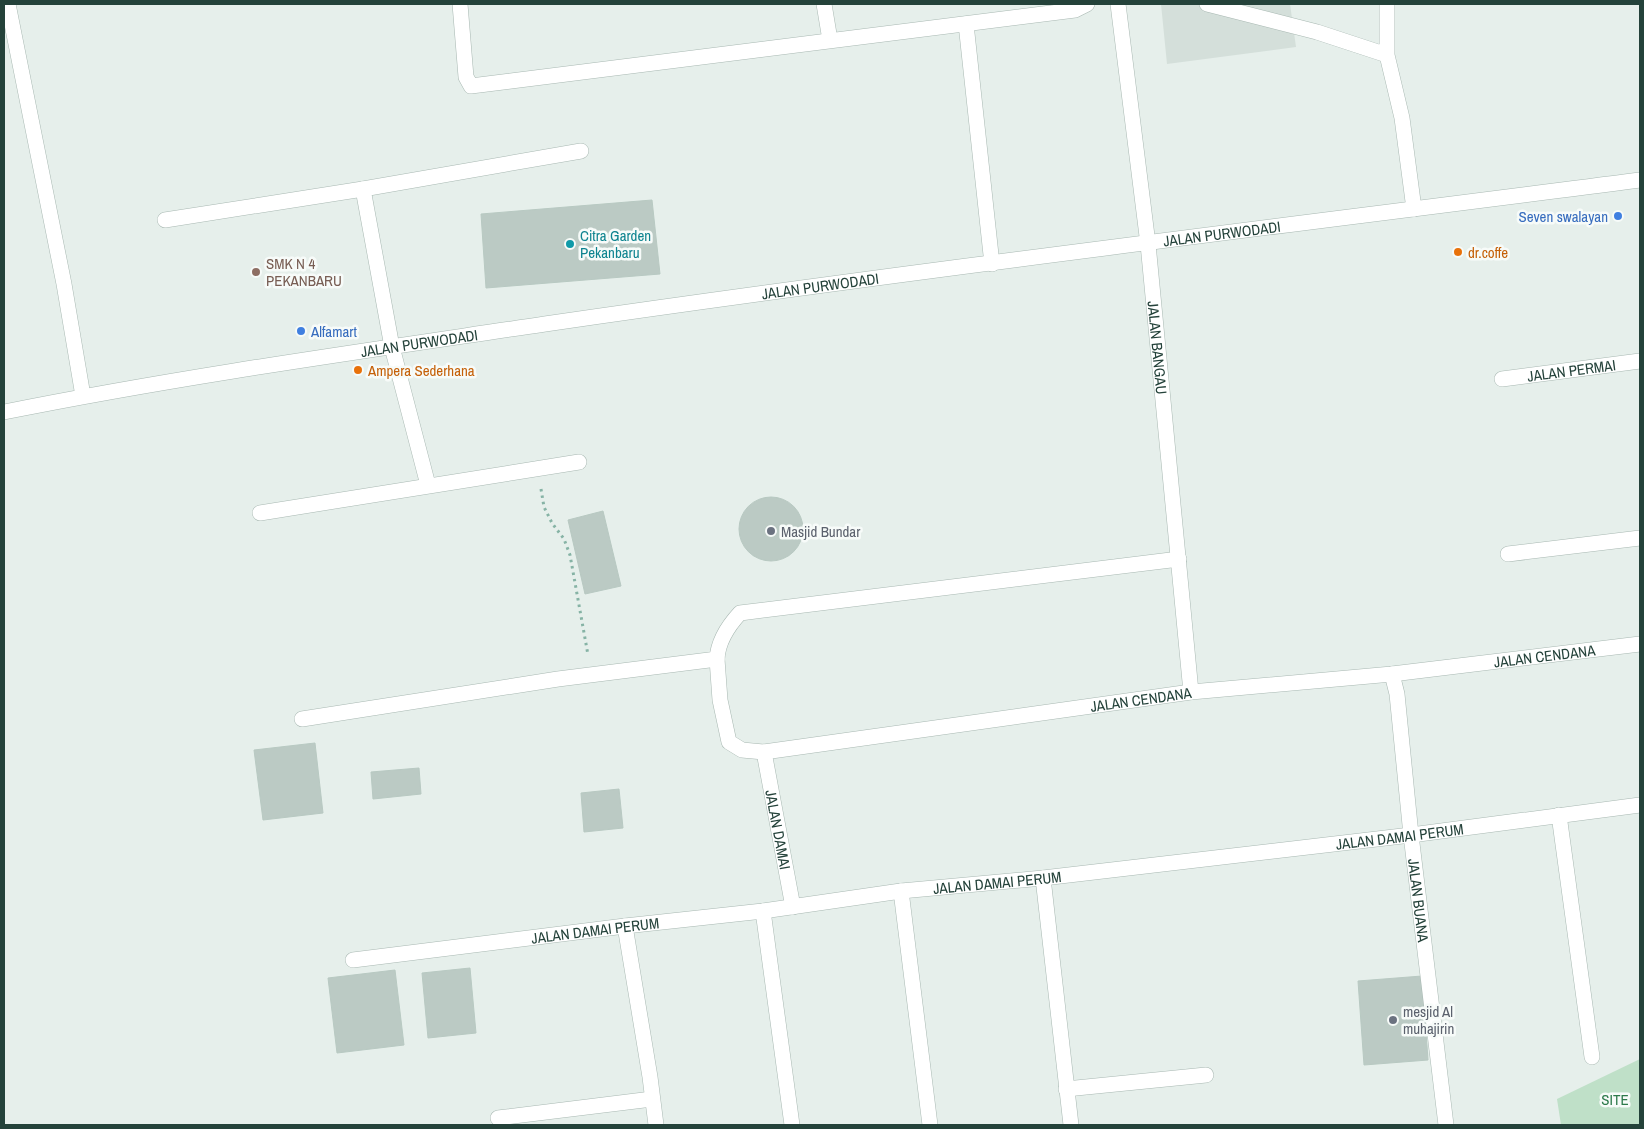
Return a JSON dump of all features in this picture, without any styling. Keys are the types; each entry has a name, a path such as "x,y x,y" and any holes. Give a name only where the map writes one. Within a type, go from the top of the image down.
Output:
{"street":[{"path":"8,4 64,284 83,396"},
{"path":"460,4 466,77 471,86 1075,10 1087,4"},
{"path":"824,4 830,40"},
{"name":"JALAN BANGAU","path":"1118,4 1148,244 1191,692"},
{"path":"1207,4 1317,32 1387,56"},
{"path":"1387,4 1387,56 1402,118 1414,209"},
{"path":"966,24 992,264"},
{"path":"165,220 363,189 581,151"},
{"name":"JALAN PURWODADI","path":"4,412 83,396 392,347 702,301 1640,180"},
{"path":"363,189 392,347 428,485"},
{"name":"JALAN PERMAI","path":"1502,379 1640,361"},
{"path":"260,513 579,462"},
{"path":"1508,554 1640,538"},
{"path":"302,719 591,675 717,659 718,650 729,626 740,613 1179,559"},
{"name":"JALAN CENDANA","path":"717,659 720,700 729,742 742,750 764,752 1191,692 1392,674 1640,644"},
{"name":"JALAN BUANA","path":"1392,674 1397,694 1411,835 1446,1125"},
{"name":"JALAN DAMAI","path":"764,752 793,907"},
{"name":"JALAN DAMAI PERUM","path":"353,960 763,911 901,891 1043,878 1640,806"},
{"path":"1559,815 1592,1057"},
{"path":"1043,878 1071,1125"},
{"path":"901,891 930,1125"},
{"path":"763,911 792,1125"},
{"path":"625,926 656,1125"},
{"path":"1066,1090 1206,1075"},
{"path":"498,1118 652,1099"}],"path":[{"path":"537,468 544,507 552,523 564,539 570,555 591,675"}],"shaded area":[{"path":"1161,4 1290,4 1296,47 1167,64"}],"green space":[{"name":"SITE","path":"1640,1059 1640,1125 1561,1125 1557,1099"}],"building":[{"name":"Citra Garden Pekanbaru","path":"652,200 660,274 486,288 481,214"},
{"name":"Masjid Bundar","path":"765,497 777,497 794,506 801,517 803,529 801,541 794,552 777,561 765,561 753,556 744,547 739,535 739,523 744,511 753,502"},
{"path":"603,511 621,586 585,594 568,520"},
{"path":"315,743 323,813 263,820 254,750"},
{"path":"419,768 421,794 373,799 371,772"},
{"path":"619,789 623,828 584,832 581,793"},
{"path":"470,968 476,1033 428,1038 422,973"},
{"path":"395,970 404,1045 337,1053 328,978"},
{"name":"mesjid Al muhajirin","path":"1422,976 1428,1060 1364,1065 1358,981"}],"place":[{"name":"Seven swalayan","path":"1618,216"},
{"name":"Citra Garden Pekanbaru","path":"570,244"},
{"name":"dr.coffe","path":"1458,252"},
{"name":"SMK N 4 PEKANBARU","path":"256,272"},
{"name":"Alfamart","path":"301,331"},
{"name":"Ampera Sederhana","path":"358,370"},
{"name":"Masjid Bundar","path":"771,531"},
{"name":"mesjid Al muhajirin","path":"1393,1020"}]}
